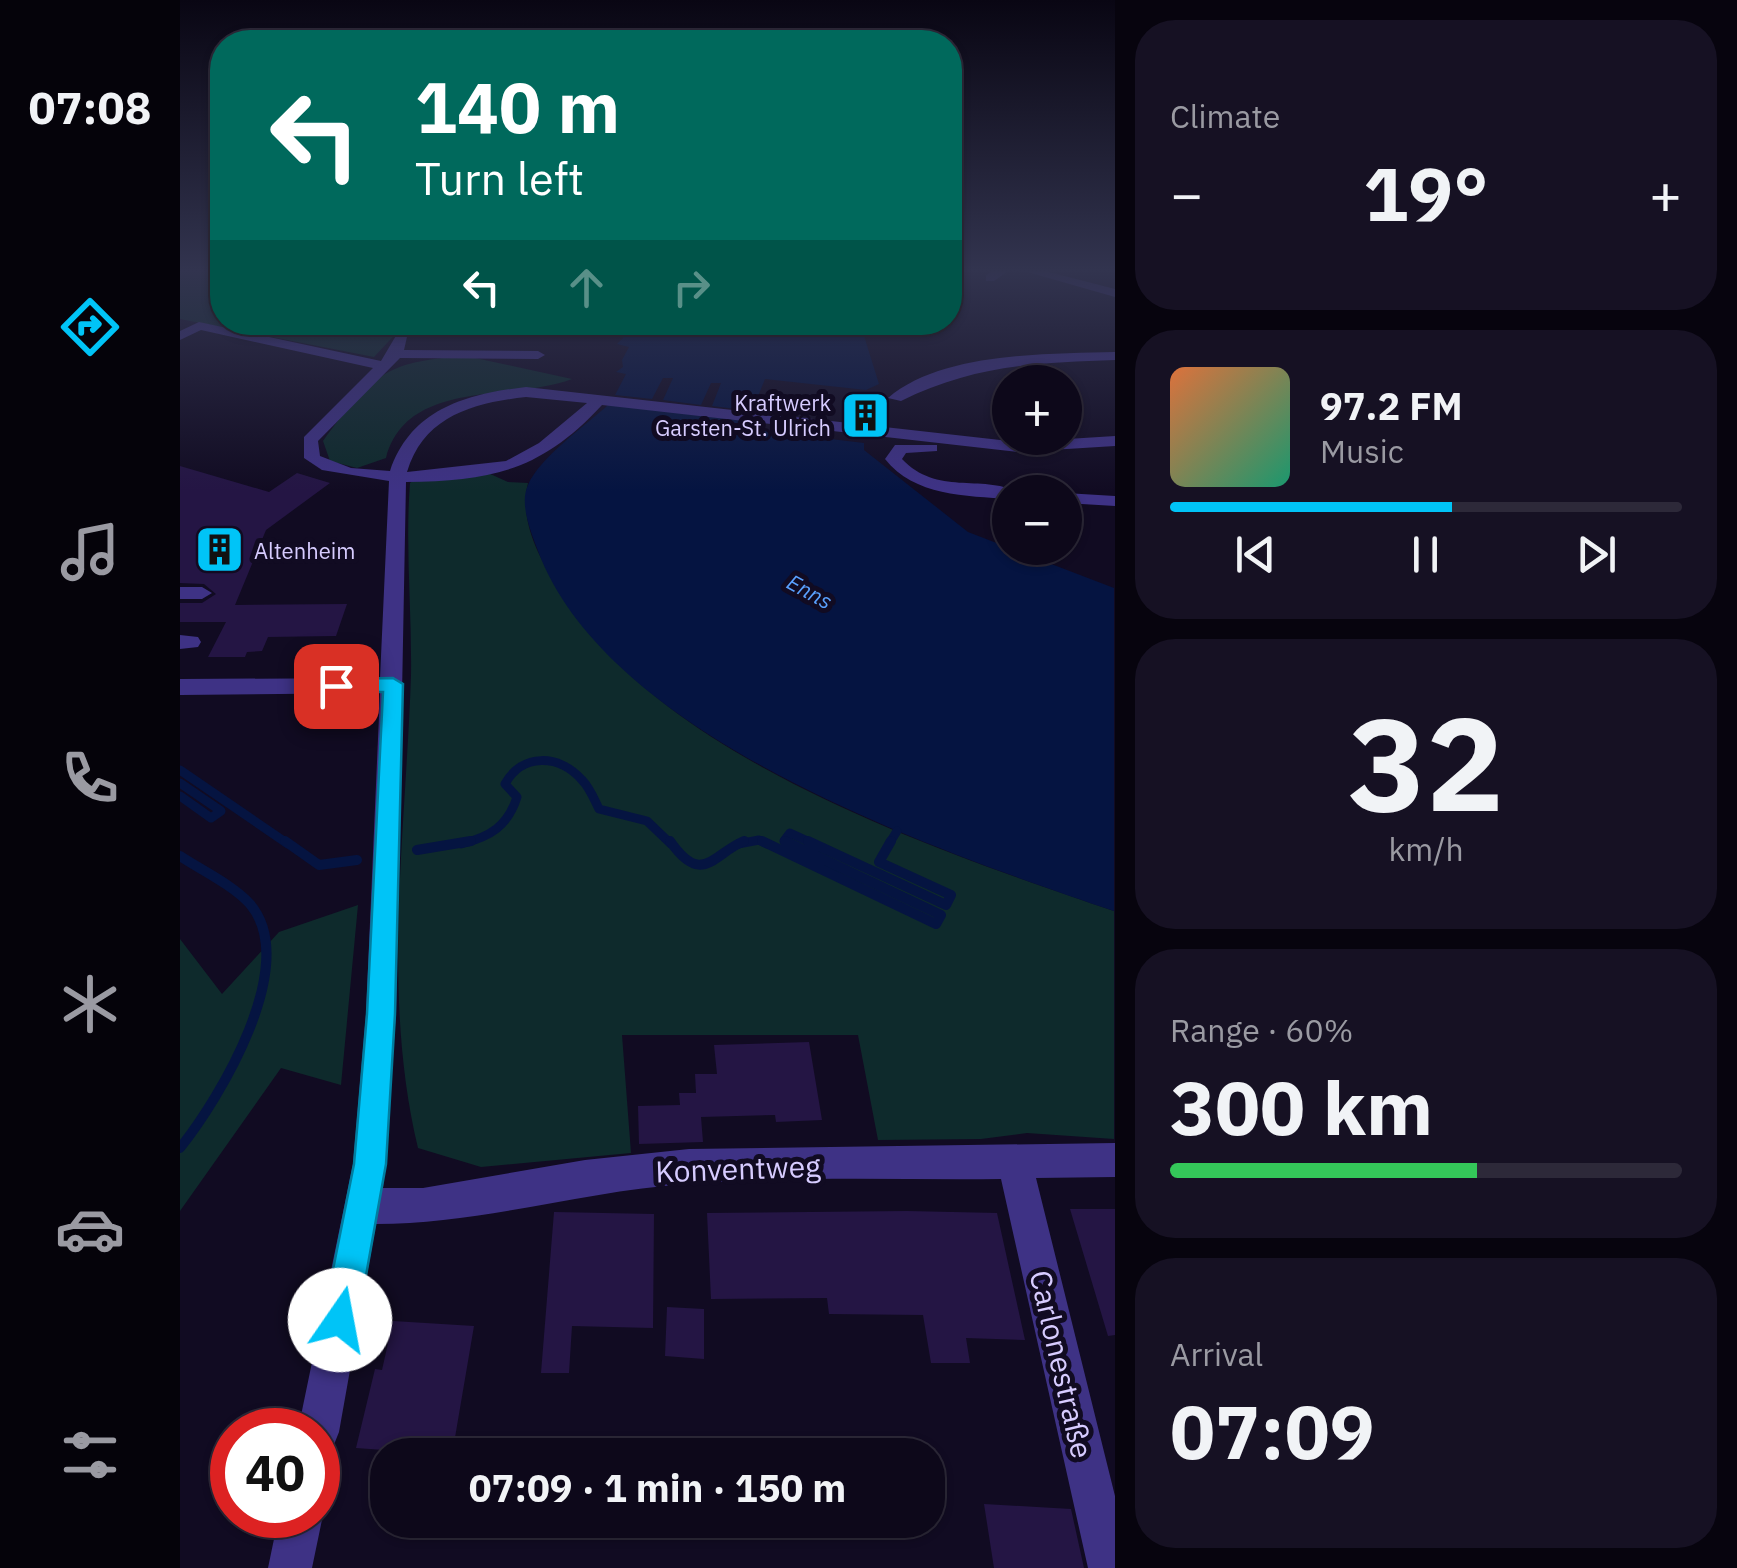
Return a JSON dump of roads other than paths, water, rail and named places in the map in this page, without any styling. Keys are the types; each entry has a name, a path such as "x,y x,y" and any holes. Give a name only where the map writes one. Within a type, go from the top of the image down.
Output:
{"street":[{"path":"283,344 382,366"},
{"path":"398,344 396,354 318,429 309,449 312,458 330,470 465,472 514,464 594,405"},
{"path":"396,354 538,355"},
{"path":"896,398 938,375 985,362 1114,356"},
{"path":"323,1408 364,1206 381,1014 398,474 410,439 436,416 498,394 556,393 992,444"},
{"path":"1082,443 1114,441"},
{"path":"992,452 912,447 902,448 893,458 909,476 992,491"},
{"path":"1082,499 1114,502"},
{"path":"180,593 202,593"},
{"path":"180,687 393,684"},
{"name":"Konventweg","path":"364,1206 423,1206 585,1177 688,1166 1114,1160"},
{"name":"Carlonestraße","path":"1014,1161 1110,1568"},
{"path":"290,1568 296,1538"}],"water":[{"path":"618,344 867,344 879,384 866,390 765,379 752,411 712,406 721,383 711,383 701,405 663,400 673,378 663,378 652,399 615,395 626,374 616,372 623,367 629,347"},
{"name":"Enns","path":"608,405 749,421 747,429 864,443 864,450 968,532 992,541 992,565 1054,565 1114,588 1114,911 960,856 786,779 705,732 633,678 576,618 538,551 529,527 525,509 528,485 564,442"}],"waterway":[{"path":"471,841 503,823 513,807 517,797 505,784 512,774 531,762 541,761 573,771 587,786 599,809 647,821 671,844"},
{"path":"180,770 288,844"},
{"path":"180,783 221,811 211,818 180,796"},
{"path":"889,844 897,831"},
{"path":"790,844 784,841 790,833 814,844"},
{"path":"739,844 759,840 767,844"},
{"path":"285,841 319,865 357,860"},
{"path":"417,850 471,841"},
{"path":"461,844 471,841"},
{"path":"670,841 681,855 699,865 739,844"},
{"path":"739,844 744,841"},
{"path":"762,841 936,924 941,915 785,841"},
{"path":"808,841 946,905 951,895 879,862 891,841"},
{"path":"180,856 250,904 263,930 266,960 261,994 233,1065 180,1148"}],"place":[{"name":"Kraftwerk Garsten-St. Ulrich","path":"866,415"},
{"name":"Altenheim","path":"219,550"}]}
